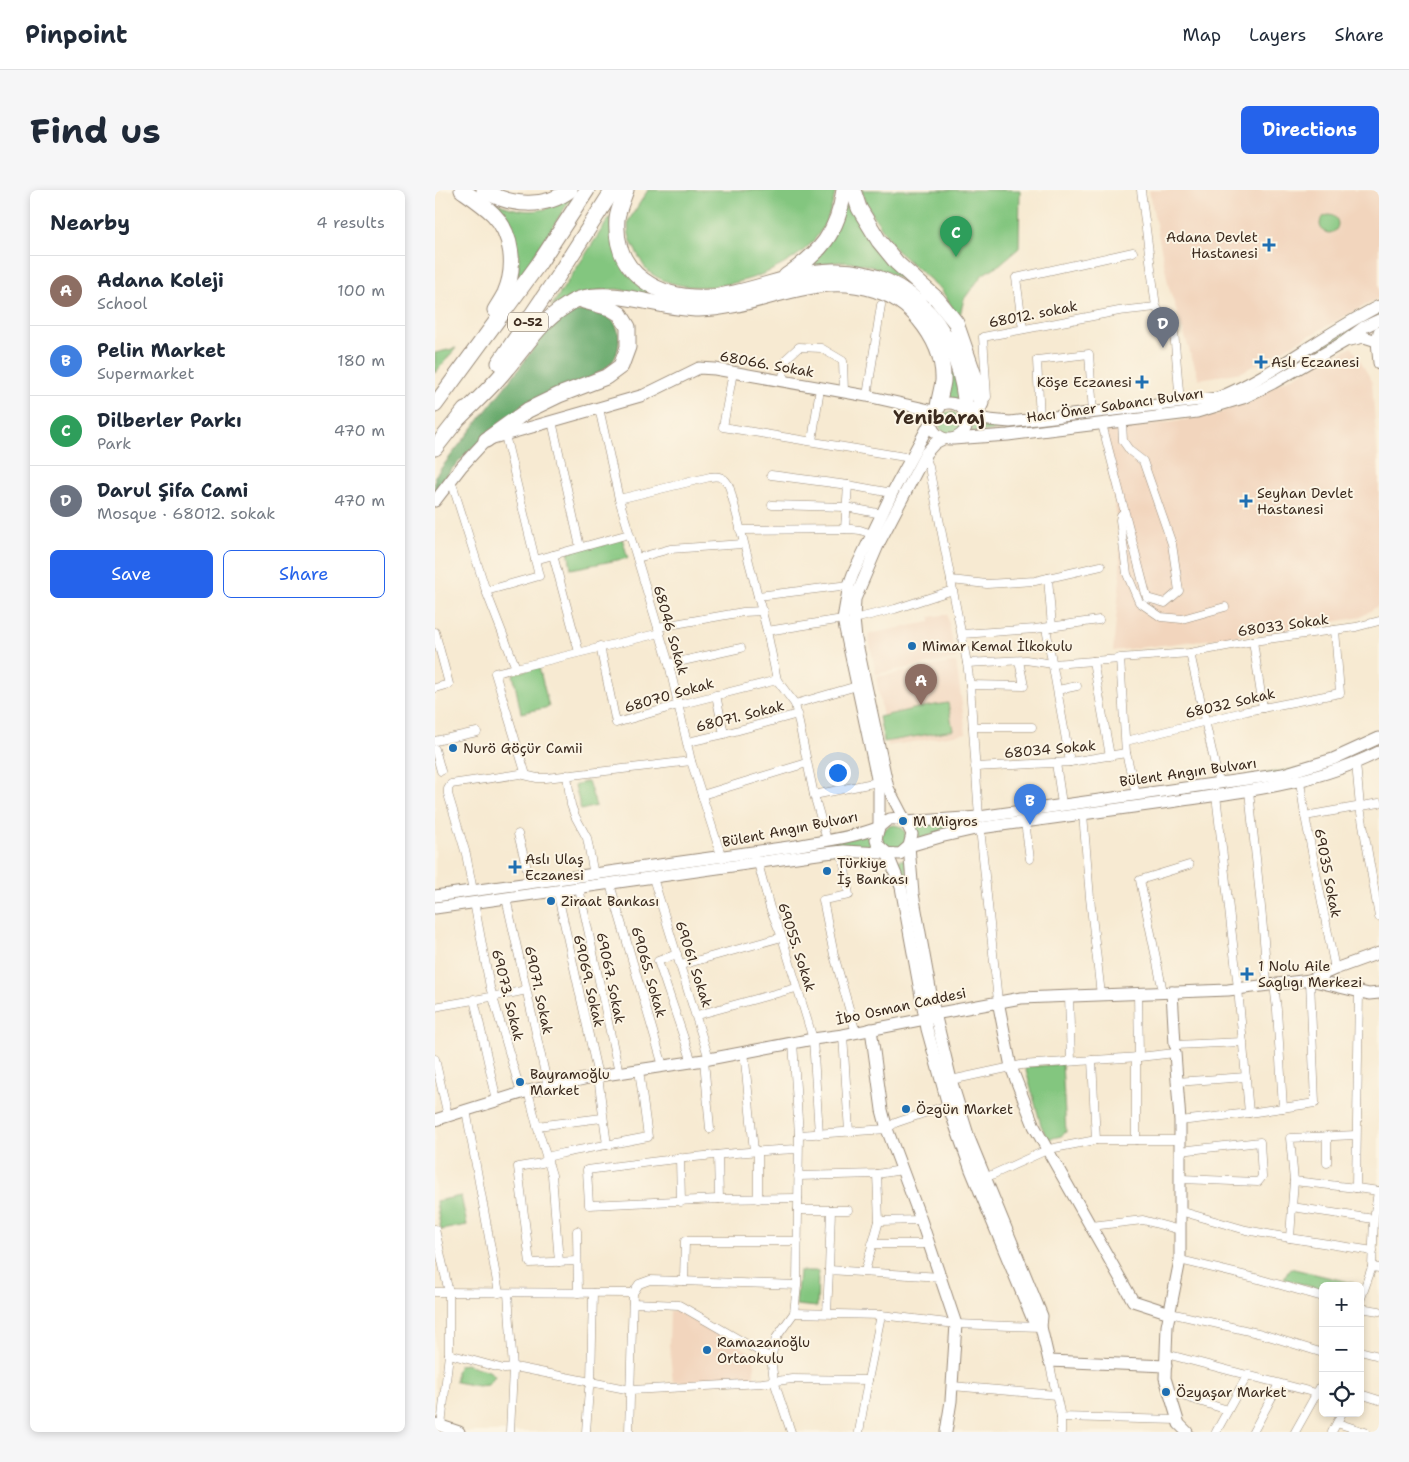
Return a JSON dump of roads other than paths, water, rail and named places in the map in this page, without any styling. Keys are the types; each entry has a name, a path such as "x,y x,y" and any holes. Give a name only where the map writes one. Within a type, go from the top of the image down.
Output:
{"highway":[{"path":"438,401 505,294 512,262 504,230 494,215 462,190"},
{"path":"484,190 505,200 523,203 543,202 561,196 570,190"},
{"name":"O-52","path":"438,401 541,262 587,190"},
{"name":"O-52","path":"435,448 521,333 613,190"},
{"path":"626,190 617,218 619,243 626,262 643,280 661,291 685,296 710,297 831,270 863,272 893,283 917,300 939,325 953,356 965,395 966,414 977,411 981,403 977,384 956,323 937,299 897,262 879,241 859,208 853,190"},
{"path":"781,280 814,254 828,238 835,224 844,190"},
{"path":"460,417 506,369 536,331 555,312 578,299 605,296 699,309 726,306 807,286 838,282 862,285 889,294 912,310 929,331 940,355 943,380 934,413"},
{"path":"486,440 527,410 559,395 606,377 621,366 628,347 628,327 620,314 610,308 578,299"}],"main road":[{"name":"Hacı Ömer Sabancı Bulvarı","path":"966,414 989,420 1009,422 1217,398 1272,371 1344,325 1379,306"},
{"name":"Hacı Ömer Sabancı Bulvarı","path":"948,439 1008,435 1197,412 1243,398 1273,383 1344,342 1364,327 1379,320"},
{"path":"1344,342 1378,336 1379,363"},
{"name":"68066. Sokak","path":"486,440 552,420 644,396 699,368 733,372 867,396 934,413"},
{"path":"1041,1327 1033,1320 971,1170 948,1105 901,888 887,853 878,845 876,839 879,827 878,782 857,686 849,619 849,585 892,493 934,413 946,403 952,403 963,409 966,414 967,426 960,436 935,443 925,455 879,543 855,599 849,619 856,639 888,788 912,834 909,846 913,894 930,1018 969,1138 1042,1316 1041,1327 1049,1361 1166,1366"},
{"path":"934,413 933,431 948,439"},
{"path":"435,501 472,454 486,440"},
{"name":"Bülent Angın Bulvarı","path":"435,896 506,898 842,851 900,854 909,846 980,822 1062,804 1283,774 1333,759 1379,738"},
{"name":"Bülent Angın Bulvarı","path":"435,908 531,884 722,858 827,840 879,827 886,820 891,819 905,822 1025,822 1249,790 1300,781 1357,763 1379,752"},
{"path":"1310,980 1379,953"},
{"name":"İbo Osman Caddesi","path":"435,1120 525,1092 597,1076 855,1033 930,1018 939,1013 998,1001 1021,998 1238,988 1310,980 1369,994 1379,993"},
{"path":"1168,992 1175,1049 1181,1179 1179,1260 1170,1313 1165,1378 1180,1427"},
{"path":"998,1001 1011,1067 1035,1126 1133,1301 1170,1313"},
{"path":"871,1029 882,1110 887,1129 921,1220 956,1324 947,1432"},
{"path":"438,1425 459,1432"}],"street":[{"path":"1141,190 1156,307 1174,331 1180,403"},
{"path":"1023,329 1016,278 1133,252"},
{"path":"867,396 881,304"},
{"name":"68012. sokak","path":"981,403 987,397 983,337 1119,311 1156,307"},
{"path":"782,381 787,358 799,347 821,348 843,361 844,392"},
{"path":"1040,419 1037,360 1089,354 1093,413"},
{"path":"733,372 723,427 911,458"},
{"path":"812,441 819,388"},
{"name":"68046 Sokak","path":"599,408 619,499 669,664 691,761 722,858"},
{"path":"552,420 580,547"},
{"path":"1102,424 1147,598 1165,603 1179,591 1172,544 1143,461 1123,441 1122,422"},
{"path":"486,591 539,576 505,435"},
{"path":"925,455 962,634 970,685 985,883 998,1001"},
{"path":"771,475 892,493"},
{"path":"619,499 717,476 723,478 728,483 743,544 763,611 777,680 795,704 814,795 827,840"},
{"path":"451,480 486,591 516,668"},
{"path":"845,529 848,485"},
{"path":"772,505 846,507 882,514"},
{"path":"1124,512 1120,520 1127,574 1139,602 1161,617 1182,619 1225,607"},
{"path":"740,530 845,529 860,530 872,534"},
{"path":"535,560 629,534"},
{"path":"637,558 669,549 743,544"},
{"path":"553,555 579,652"},
{"path":"951,580 987,584 1035,581 1101,566"},
{"path":"1048,578 1049,627 1053,664 1070,762"},
{"path":"758,596 849,585"},
{"path":"767,631 849,619 895,609 953,590"},
{"path":"691,761 567,776 537,778 526,775 495,673 659,630 743,612 763,611"},
{"path":"962,634 1049,627 1099,620"},
{"name":"68033 Sokak","path":"967,663 1027,660 1053,664 1191,653 1379,621"},
{"name":"68032 Sokak","path":"1126,741 1263,708 1340,693 1335,630"},
{"path":"435,632 449,684 435,688"},
{"path":"1253,641 1263,708"},
{"name":"68070 Sokak","path":"600,646 616,723 777,680"},
{"path":"669,664 741,648"},
{"path":"1191,653 1219,783"},
{"path":"1120,659 1126,753 1136,794"},
{"path":"970,685 1024,686 1019,661"},
{"path":"1093,661 1110,756"},
{"path":"795,704 857,686"},
{"path":"1058,690 1077,686"},
{"path":"716,695 724,734"},
{"name":"68071. Sokak","path":"688,742 797,714"},
{"path":"973,727 1031,727"},
{"path":"435,741 477,732"},
{"path":"435,749 441,771"},
{"name":"68034 Sokak","path":"975,767 1070,762 1126,753"},
{"path":"1056,763 1062,804"},
{"path":"1357,763 1360,807 1379,918"},
{"path":"702,794 807,764"},
{"name":"69073. Sokak","path":"526,775 520,774 451,784 448,794 466,854 493,998 552,1175 559,1262"},
{"path":"567,776 571,805 587,838 594,875"},
{"name":"69035 Sokak","path":"1300,781 1335,969"},
{"path":"814,795 878,782"},
{"path":"1249,790 1265,949 1270,984 1277,1010 1283,1108"},
{"path":"1216,795 1238,988 1249,1113"},
{"path":"1305,816 1379,803"},
{"path":"1083,814 1101,995"},
{"path":"1025,822 1030,859"},
{"path":"518,834 531,884"},
{"path":"842,851 849,895 823,900 834,955 855,1033"},
{"name":"69055. Sokak","path":"759,862 770,908 813,1039 819,1134"},
{"path":"1168,992 1140,880 1189,865"},
{"name":"69061. Sokak","path":"653,878 697,1015 702,1060"},
{"name":"69065. Sokak","path":"610,884 663,1066"},
{"name":"69067. Sokak","path":"579,888 619,1073"},
{"name":"69069. Sokak","path":"557,891 597,1076 607,1145"},
{"name":"69071. Sokak","path":"506,898 548,1087"},
{"path":"681,965 781,937"},
{"path":"677,954 658,961 702,1060 710,1129"},
{"path":"1179,1122 1315,1103 1310,980"},
{"path":"697,1015 796,988"},
{"path":"435,1007 474,999 493,998 526,990"},
{"path":"1356,1188 1359,991"},
{"path":"1136,1140 1138,993"},
{"path":"1069,996 1071,1061"},
{"path":"474,999 497,1101"},
{"path":"843,1035 849,1132"},
{"path":"791,1432 774,1381 771,1358 776,1338 794,1313 797,1285 799,1135 793,1042"},
{"path":"951,1080 1021,1064 1138,1057 1175,1049 1243,1042"},
{"path":"744,1051 756,1151 758,1199"},
{"path":"435,1059 449,1116"},
{"path":"1092,1060 1096,1140"},
{"path":"577,1261 530,1263 518,1167 542,1163 551,1156 563,1153 648,1137 639,1070"},
{"path":"1176,1082 1246,1077"},
{"path":"799,1135 887,1129 895,1123 948,1105"},
{"path":"466,1110 499,1294"},
{"path":"537,1126 602,1118"},
{"path":"1290,1238 1294,1181 1290,1138 1356,1135"},
{"path":"1327,1136 1327,1163"},
{"path":"985,1178 1049,1149 1096,1140 1136,1140 1180,1146 1260,1142 1262,1177 1258,1182 1181,1179"},
{"path":"798,1149 680,1158 587,1170 589,1205 719,1199 798,1198"},
{"path":"718,1155 719,1199"},
{"path":"680,1158 681,1202"},
{"path":"798,1176 877,1174 902,1170"},
{"path":"865,1271 879,1221 877,1174"},
{"path":"1294,1181 1378,1191 1373,1250 1376,1268 1364,1293"},
{"path":"1292,1207 1375,1219"},
{"path":"798,1210 848,1210"},
{"path":"827,1313 831,1210"},
{"path":"1180,1211 1247,1230 1373,1250"},
{"path":"879,1221 921,1220"},
{"path":"1091,1226 1143,1220 1180,1230"},
{"path":"435,1229 449,1294 449,1354 438,1425"},
{"path":"577,1231 578,1293"},
{"path":"684,1281 685,1241 798,1241"},
{"path":"872,1244 929,1244"},
{"path":"1179,1260 1319,1296"},
{"path":"829,1270 941,1277"},
{"path":"629,1432 633,1293 639,1284 650,1280 797,1285"},
{"path":"435,1292 449,1294 633,1293"},
{"path":"586,1432 591,1382 593,1293"},
{"path":"508,1294 513,1368 510,1432"},
{"path":"633,1303 679,1305 771,1358"},
{"path":"1364,1309 1379,1311"},
{"path":"794,1313 881,1315 956,1324 1041,1327"},
{"path":"1170,1313 1262,1334 1319,1352"},
{"path":"859,1432 881,1315"},
{"path":"1364,1352 1379,1356"},
{"path":"449,1354 504,1369 513,1368 631,1390 792,1379 868,1380"},
{"path":"1166,1354 1248,1374 1316,1394"},
{"path":"1049,1361 1061,1417 1061,1432"},
{"path":"1216,1432 1248,1374"},
{"path":"1253,1432 1279,1384"},
{"path":"952,1386 1056,1395"},
{"path":"1295,1432 1319,1389"},
{"path":"1169,1392 1228,1410"},
{"path":"1364,1395 1379,1400"},
{"path":"1061,1417 1180,1427"},
{"path":"1333,1432 1340,1417"},
{"path":"1337,1423 1365,1432"}],"place":[{"name":"Adana Devlet Hastanesi","path":"1269,245"},
{"name":"Dilberler Parkı","path":"956,257"},
{"name":"Darul Şifa Cami","path":"1163,348"},
{"name":"Aslı Eczanesi","path":"1261,362"},
{"name":"Köşe Eczanesi","path":"1142,382"},
{"name":"Seyhan Devlet Hastanesi","path":"1246,501"},
{"name":"Mimar Kemal İlkokulu","path":"912,646"},
{"name":"Adana Koleji","path":"921,705"},
{"name":"Nurö Göçür Camii","path":"453,748"},
{"name":"M Migros","path":"903,821"},
{"name":"Pelin Market","path":"1030,825"},
{"name":"Aslı Ulaş Eczanesi","path":"515,867"},
{"name":"Türkiye İş Bankası","path":"827,871"},
{"name":"Ziraat Bankası","path":"551,901"},
{"name":"1 Nolu Aile Saglıgı Merkezi","path":"1247,974"},
{"name":"Bayramoğlu Market","path":"520,1082"},
{"name":"Özgün Market","path":"906,1109"},
{"name":"Ramazanoğlu Ortaokulu","path":"707,1350"},
{"name":"Özyaşar Market","path":"1166,1392"}],"district":[{"name":"Yenibaraj","path":"939,417"}]}
